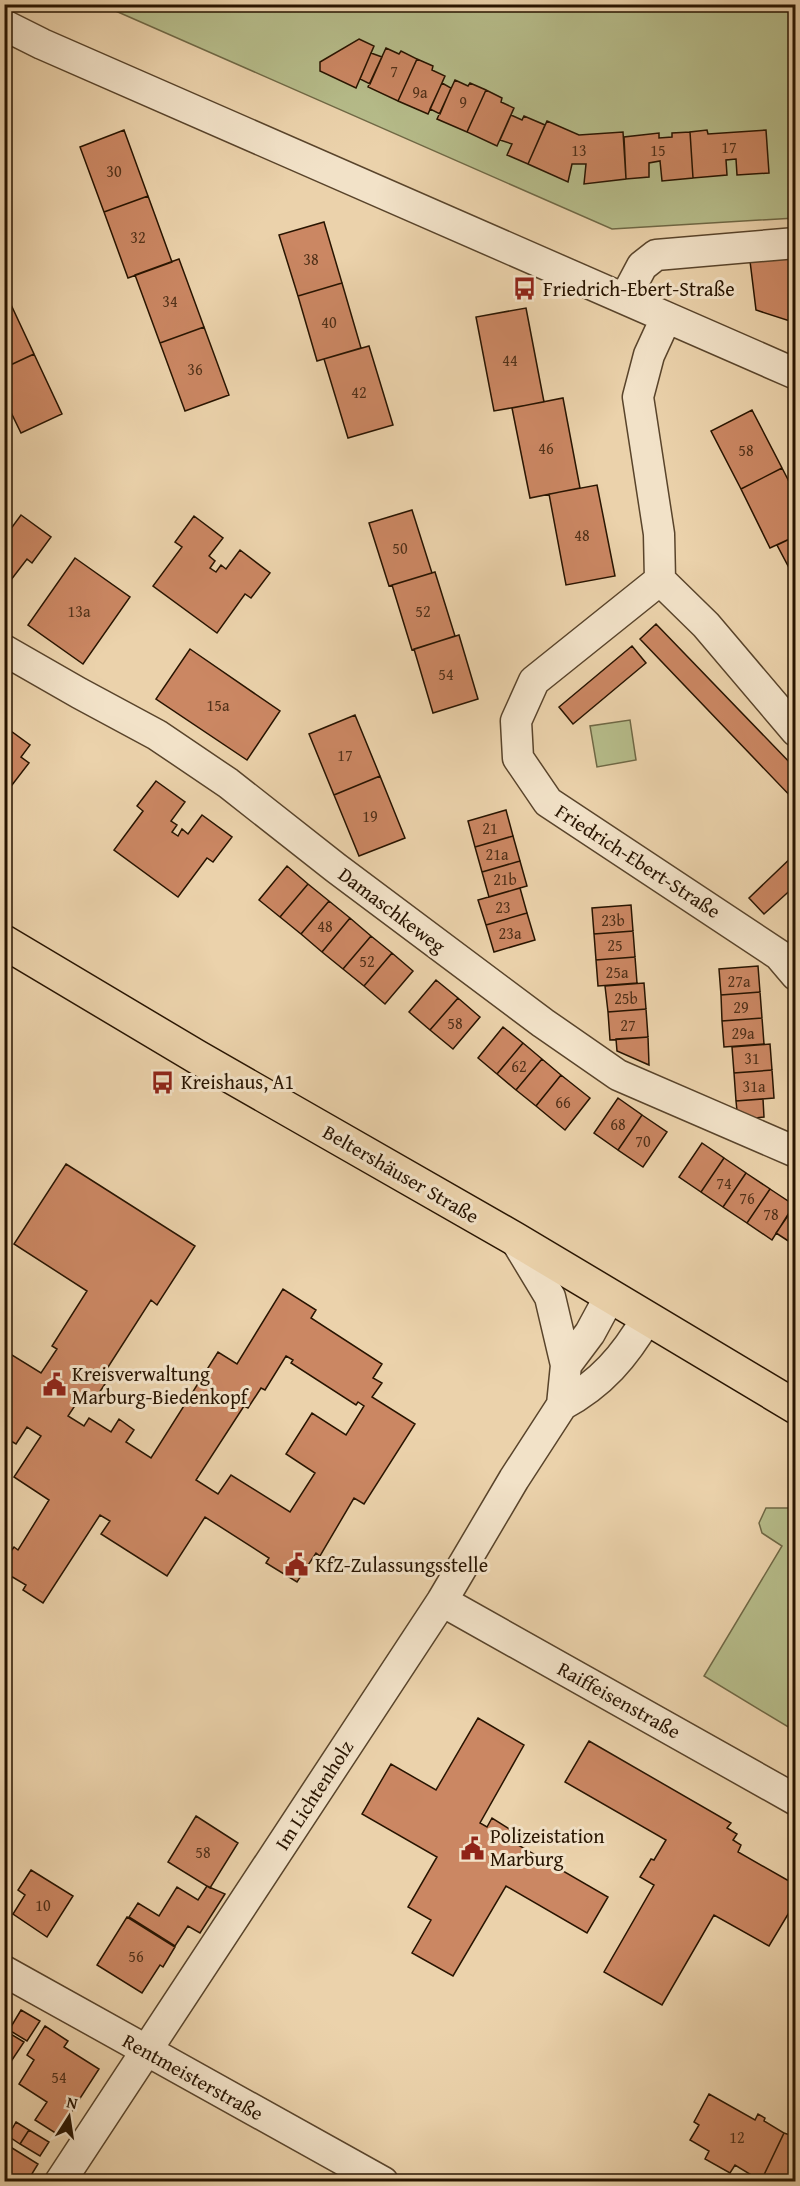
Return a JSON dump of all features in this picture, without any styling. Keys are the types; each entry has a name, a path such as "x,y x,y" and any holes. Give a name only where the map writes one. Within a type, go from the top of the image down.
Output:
{"main road":[{"name":"Beltershäuser Straße","path":"4,942 197,1057 515,1239 795,1407"}],"street":[{"path":"4,25 42,44 795,374"},
{"path":"625,298 642,266 656,255 792,244"},
{"path":"666,318 649,356 638,396 659,534 660,580 706,625 795,731"},
{"name":"Friedrich-Ebert-Straße","path":"660,580 534,681 516,721 518,758 548,802 790,958"},
{"name":"Damaschkeweg","path":"4,650 157,735 228,783 364,889 543,1023 618,1075 794,1144"},
{"name":"Im Lichtenholz","path":"60,2181 442,1601 514,1479 562,1405 566,1365 550,1297 515,1239"},
{"path":"566,1365 590,1333 610,1296"},
{"name":"Im Lichtenholz","path":"562,1405 585,1392 622,1357 647,1318"},
{"name":"Raiffeisenstraße","path":"442,1601 795,1800"},
{"name":"Rentmeisterstraße","path":"4,1971 383,2181"}],"green space":[{"path":"102,5 795,5 795,218 612,229"},
{"path":"630,720 636,760 597,767 590,726"},
{"path":"766,1508 795,1510 796,1719 790,1728 704,1676 782,1546 762,1533 759,1523"}],"building":[{"path":"359,39 374,46 356,88 320,71 320,62"},
{"path":"386,48 399,54 401,51 417,59 398,101 368,87"},
{"path":"371,53 382,57 370,84 360,79"},
{"path":"417,59 433,66 432,70 445,76 428,114 398,101"},
{"path":"455,80 486,90 467,132 437,119"},
{"path":"442,83 451,88 440,114 430,109"},
{"path":"486,90 502,98 501,102 514,108 497,146 467,132"},
{"path":"511,115 522,120 524,116 545,125 528,164 507,155 512,144 500,140"},
{"path":"547,121 579,135 623,132 626,179 584,184 586,164 572,164 568,182 528,164"},
{"path":"124,130 148,196 104,212 80,147"},
{"path":"707,130 708,134 766,130 769,173 737,175 736,159 726,160 727,175 693,178 690,132"},
{"path":"690,132 693,178 662,181 660,161 649,163 649,177 626,179 624,137 659,133 659,138 672,137 672,133"},
{"path":"148,196 172,262 128,278 104,212"},
{"path":"324,222 342,283 298,296 279,235"},
{"path":"795,256 796,323 756,310 750,261"},
{"path":"179,259 204,327 160,343 135,275"},
{"path":"342,283 361,348 317,361 298,296"},
{"path":"6,294 34,354 4,368 4,295"},
{"path":"526,308 544,402 494,411 476,317"},
{"path":"204,327 229,395 185,411 160,343"},
{"path":"369,346 393,425 348,438 324,359"},
{"path":"34,354 62,414 21,433 4,398 4,368"},
{"path":"563,398 580,488 530,498 512,408"},
{"path":"752,410 782,468 741,489 711,431"},
{"path":"782,468 796,495 796,536 770,548 741,489"},
{"path":"597,485 615,576 566,585 549,494"},
{"path":"412,510 432,573 389,586 369,523"},
{"path":"21,515 51,537 32,563 27,559 4,589 4,532 7,534"},
{"path":"194,516 223,538 209,556 215,561 210,568 216,572 221,565 226,569 240,550 270,573 251,598 245,594 217,633 153,586 182,547 175,542"},
{"path":"796,536 796,581 777,545"},
{"path":"75,558 130,597 83,664 28,625"},
{"path":"435,572 455,636 412,650 392,585"},
{"path":"656,624 796,769 796,802 640,639"},
{"path":"459,635 478,699 433,713 414,649"},
{"path":"632,646 646,663 573,724 559,707"},
{"path":"190,649 280,711 247,760 156,699"},
{"path":"355,715 380,776 334,795 309,734"},
{"path":"4,726 30,745 21,757 29,763 12,785 4,780"},
{"path":"380,776 405,838 359,856 334,795"},
{"path":"156,781 185,802 171,821 177,825 172,832 178,836 182,829 188,834 202,815 232,837 213,862 207,858 178,897 114,850 143,811 137,806"},
{"path":"506,810 513,836 475,847 468,821"},
{"path":"513,836 520,861 482,872 475,847"},
{"path":"796,853 796,885 764,914 749,898"},
{"path":"520,861 527,886 489,897 482,872"},
{"path":"287,866 308,884 280,917 259,900"},
{"path":"308,884 329,901 301,934 280,917"},
{"path":"520,888 527,913 486,925 478,900"},
{"path":"329,901 350,918 322,952 301,934"},
{"path":"631,905 633,931 594,934 592,908"},
{"path":"527,913 535,940 494,952 486,925"},
{"path":"350,918 371,936 343,969 322,952"},
{"path":"633,931 635,957 596,960 594,934"},
{"path":"371,936 392,953 364,986 343,969"},
{"path":"392,953 413,971 385,1004 364,986"},
{"path":"635,957 637,983 598,986 596,960"},
{"path":"758,966 760,992 721,995 719,969"},
{"path":"436,980 458,998 430,1030 409,1012"},
{"path":"644,983 646,1009 608,1012 605,986"},
{"path":"760,992 762,1018 722,1021 721,995"},
{"path":"458,998 480,1017 453,1049 430,1030"},
{"path":"646,1009 648,1037 610,1040 608,1012"},
{"path":"762,1018 764,1044 724,1047 722,1021"},
{"path":"503,1027 523,1043 497,1074 478,1058"},
{"path":"648,1037 649,1065 617,1051 616,1039"},
{"path":"523,1043 542,1059 516,1090 497,1074"},
{"path":"770,1044 772,1070 734,1073 732,1047"},
{"path":"542,1059 561,1075 536,1106 516,1090"},
{"path":"772,1070 774,1098 736,1101 734,1073"},
{"path":"561,1075 590,1098 565,1130 536,1106"},
{"path":"618,1098 642,1115 618,1150 594,1133"},
{"path":"763,1099 764,1117 738,1120 736,1101"},
{"path":"642,1115 667,1132 643,1167 618,1150"},
{"path":"702,1143 724,1158 701,1192 679,1177"},
{"path":"724,1158 746,1173 723,1207 701,1192"},
{"name":"Kreisverwaltung Marburg-Biedenkopf","path":"66,1164 195,1246 157,1305 151,1300 101,1378 107,1381 93,1402 82,1395 68,1416 84,1426 89,1418 111,1432 119,1419 134,1430 126,1442 151,1458 218,1352 237,1364 283,1289 316,1310 311,1318 382,1364 373,1378 382,1383 372,1397 415,1424 364,1504 354,1498 320,1556 316,1553 297,1582 266,1563 269,1558 205,1517 167,1576 101,1534 110,1521 100,1515 43,1603 23,1590 26,1585 4,1572 4,1561 14,1547 18,1550 49,1500 14,1477 41,1436 27,1427 16,1444 4,1437 4,1350 41,1373 57,1349 52,1346 87,1291 14,1244","holes":["286,1356 293,1360 291,1363 356,1405 358,1402 364,1406 346,1435 312,1413 286,1454 315,1473 290,1512 231,1475 218,1494 196,1480 244,1406 248,1408 261,1388 265,1390"]},
{"path":"746,1173 770,1189 747,1223 723,1207"},
{"path":"770,1189 794,1205 772,1240 747,1223"},
{"path":"796,1204 796,1246 776,1233"},
{"name":"Polizeistation Marburg","path":"478,1718 524,1745 480,1823 487,1827 492,1818 511,1830 506,1838 608,1897 587,1933 506,1886 453,1976 412,1953 431,1920 408,1907 437,1857 362,1814 391,1764 436,1790"},
{"path":"589,1741 731,1823 727,1828 737,1834 733,1840 741,1845 738,1852 796,1885 796,1901 769,1946 714,1915 662,2005 604,1972 654,1885 640,1877 666,1840 565,1782"},
{"path":"196,1816 238,1843 210,1888 168,1862"},
{"path":"31,1870 73,1896 47,1937 13,1914 25,1895 18,1890"},
{"path":"207,1886 225,1894 200,1933 188,1926 175,1946 129,1917 138,1903 159,1916 177,1887 198,1900"},
{"path":"127,1917 175,1947 163,1967 160,1965 142,1993 97,1965"},
{"path":"21,2010 40,2021 27,2041 9,2030"},
{"path":"45,2026 68,2041 64,2047 99,2069 57,2134 35,2120 47,2102 19,2084 34,2060 27,2055"},
{"path":"4,2030 24,2042 4,2072"},
{"path":"709,2094 755,2120 758,2114 765,2118 764,2121 784,2133 761,2181 735,2165 730,2173 705,2159 709,2151 690,2140 699,2125 694,2122"},
{"path":"16,2122 29,2130 20,2144 8,2136"},
{"path":"29,2130 49,2142 40,2156 20,2144"},
{"path":"784,2133 796,2137 796,2182 761,2181"},
{"path":"4,2143 38,2164 27,2182 4,2182"}],"place":[{"name":"Friedrich-Ebert-Straße","path":"525,289"},
{"name":"Kreishaus, A1","path":"163,1082"},
{"name":"Kreisverwaltung Marburg-Biedenkopf","path":"54,1385"},
{"name":"KfZ-Zulassungsstelle","path":"297,1565"},
{"name":"Polizeistation Marburg","path":"472,1848"}]}
